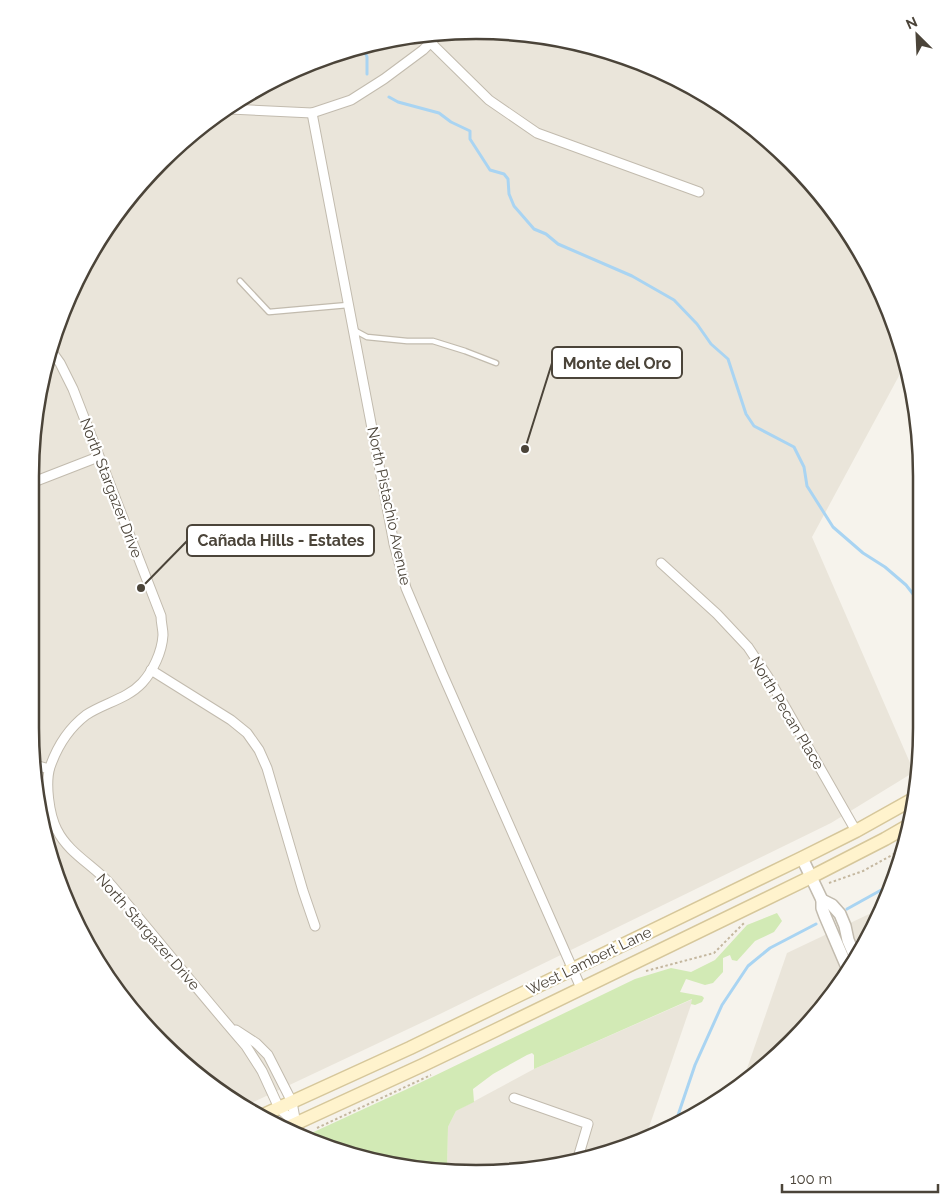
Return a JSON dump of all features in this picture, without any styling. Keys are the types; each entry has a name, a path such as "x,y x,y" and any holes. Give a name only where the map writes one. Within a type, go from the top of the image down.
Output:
{"main road":[{"name":"West Lambert Lane","path":"268,1113 419,1044 572,970 856,831 907,803"},
{"name":"West Lambert Lane","path":"293,1125 423,1065 811,876 901,829"}],"street":[{"path":"237,109 312,113 351,100 384,80 431,43 489,100 537,133 699,192"},
{"name":"North Pistachio Avenue","path":"312,113 394,544 406,588 581,988"},
{"name":"North Stargazer Drive","path":"56,357 73,389 161,616 163,635 160,650 151,670 141,684 127,694 86,716 70,730 59,745 49,768 48,799 52,816 57,830 73,851 110,884 246,1046 257,1062 279,1108 289,1123"},
{"path":"39,480 98,457"},
{"name":"North Pecan Place","path":"662,563 717,614 748,647 768,676 856,831"},
{"path":"151,670 231,720 246,733 258,750 267,768 315,926"},
{"path":"41,766 49,768"},
{"path":"802,858 822,900 822,908 845,963"},
{"path":"822,900 832,905 840,914 853,951"},
{"name":"North Stargazer Drive","path":"227,1025 256,1043 268,1055 292,1102 291,1124"},
{"path":"514,1098 588,1124 580,1152"}],"lane":[{"path":"240,281 269,312 349,305"},
{"path":"354,330 368,337 407,341 433,341 496,363"}],"path":[{"path":"829,883 863,871 894,854"},
{"path":"644,971 714,953 743,924"},
{"path":"311,1130 435,1073"}],"shaded area":[{"path":"476,39 533,42 561,47 617,62 669,84 719,112 764,147 805,188 840,233 855,257 880,309 890,335 901,373 812,537 911,766 911,774 831,823 440,1014 251,1103 233,1092 188,1057 147,1016 112,971 84,921 62,869 47,813 42,785 39,728 39,476 42,419 47,391 62,335 72,309 97,257 112,233 147,188 188,147 210,129 257,97 283,84 335,62 363,54 419,42 447,40"},
{"path":"872,913 855,947 823,994 785,1037 746,1072 787,953"},
{"path":"693,999 648,1130 617,1142 589,1150 533,1162 476,1165 447,1164 448,1127 456,1111 534,1069"}],"green space":[{"path":"777,913 782,921 774,932 755,941 737,961 732,960 730,955 723,958 723,972 713,983 705,985 686,979 680,992 702,996 704,998 702,1002 695,1005 691,1004 692,999 534,1069 534,1055 532,1053 493,1074 473,1089 474,1102 456,1111 448,1127 447,1164 391,1157 335,1142 312,1133 635,979 671,968 691,972 715,960 747,925"}],"waterway":[{"path":"366,53 367,74"},
{"path":"389,97 398,102 439,113 451,122 470,131 470,139 490,170 504,174 508,179 509,194 514,206 534,229 546,234 558,244 632,276 674,300 697,324 711,344 728,359 746,414 754,426 794,447 804,467 807,486 833,527 863,553 885,567 906,585 913,594"},
{"path":"847,909 882,889"},
{"path":"678,1116 695,1065 722,1005 748,966 770,948 816,924"}],"place":[{"name":"Monte del Oro","path":"525,449"},
{"name":"Cañada Hills - Estates","path":"141,588"}]}
